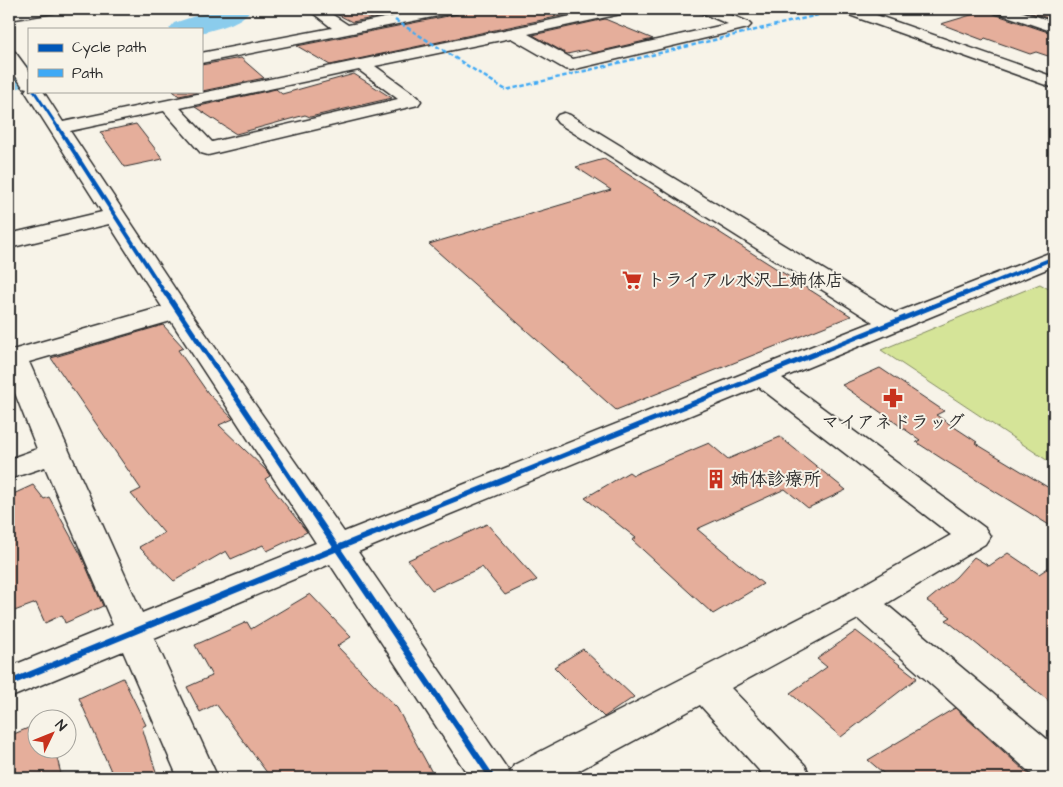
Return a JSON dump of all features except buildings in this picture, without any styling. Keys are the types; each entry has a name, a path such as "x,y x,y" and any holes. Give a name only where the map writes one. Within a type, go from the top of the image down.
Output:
{"main road":[{"path":"9,16 53,9"},
{"path":"315,9 345,30"},
{"path":"202,58 453,9"},
{"path":"59,128 624,9"},
{"path":"513,32 571,65 743,25 705,9"},
{"path":"846,9 1054,83"},
{"path":"862,14 885,9"},
{"path":"1000,9 1054,27"},
{"path":"13,61 28,82"},
{"path":"168,105 208,149 412,101 361,64"},
{"path":"35,92 177,311 492,778"},
{"path":"564,119 893,323"},
{"path":"9,241 114,216"},
{"path":"9,683 132,631 893,323 1048,267"},
{"path":"177,311 11,359 198,778"},
{"path":"528,778 861,602 974,536 763,377"},
{"path":"9,469 54,454"},
{"path":"861,602 1054,769"},
{"path":"704,686 791,778"}],"green space":[{"path":"1040,284 1054,292 1054,465 881,350"}],"waterway":[{"path":"187,28 222,17 237,9"},
{"path":"9,81 28,75"}],"marked path":[{"path":"395,20 506,90 818,15"}],"cycle path":[{"path":"35,92 177,311 492,778"},
{"path":"9,683 336,548 1054,258"}],"place":[{"name":"トライアル水沢上姉体店","path":"632,280"},
{"name":"マイアネドラッグ","path":"893,398"},
{"name":"姉体診療所","path":"716,479"}]}
